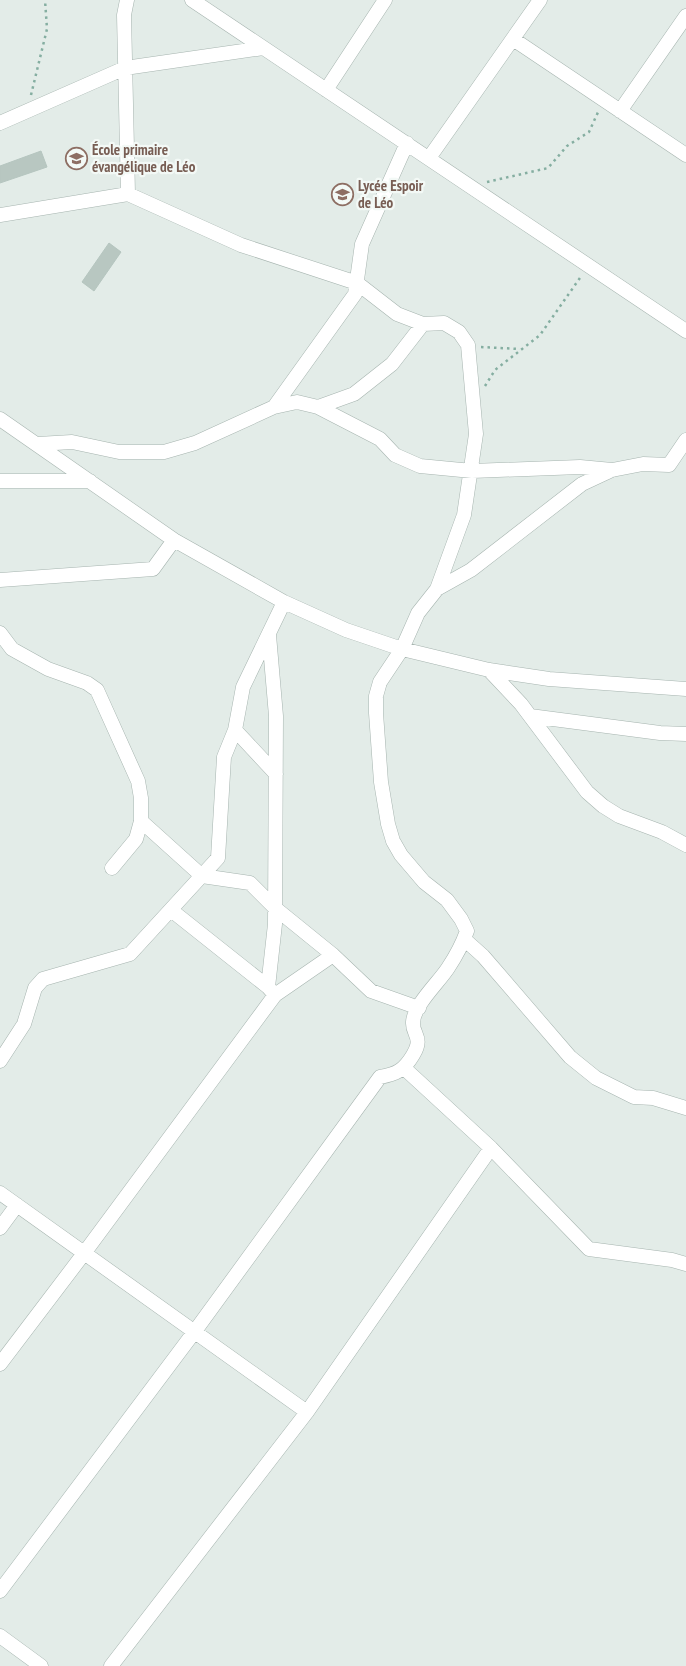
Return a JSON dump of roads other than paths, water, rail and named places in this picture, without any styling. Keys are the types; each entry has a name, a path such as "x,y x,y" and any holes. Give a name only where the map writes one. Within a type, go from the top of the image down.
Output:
{"street":[{"path":"127,0 124,15 128,194"},
{"path":"192,0 686,330"},
{"path":"326,90 386,0"},
{"path":"429,158 540,0"},
{"path":"620,111 686,16"},
{"path":"512,39 686,156"},
{"path":"0,123 125,68 263,48"},
{"path":"274,407 355,294 362,244 407,143"},
{"path":"0,215 128,194 241,245 357,283 397,314 423,324 444,323 459,332 468,345 476,434 464,515 437,589 418,613 402,649 380,682 376,696 381,782 388,824 401,856 424,882 447,900 461,919 467,931 462,947 448,969 427,994 419,1008 413,1023 418,1041 414,1054 404,1068 394,1074 380,1077 195,1331 0,1592"},
{"path":"318,407 354,394 377,376 392,364 423,324"},
{"path":"38,444 72,442 119,452 164,452 195,443 274,407 297,402 318,407 380,438 395,455 420,466 472,471 580,467 612,470"},
{"path":"0,419 174,540 284,602 346,630 402,649 489,670 549,679 686,689"},
{"path":"437,589 471,570 582,484 612,470 643,464 669,465 686,440"},
{"path":"0,481 90,481"},
{"path":"0,580 153,569 174,540"},
{"path":"0,1061 24,1024 35,988 43,979 130,954 218,858 224,757 235,730 243,688 284,602"},
{"path":"0,633 12,649 48,669 87,683 97,690 138,781 141,798 141,821 136,839 112,868"},
{"path":"269,634 276,716 275,924 271,991"},
{"path":"489,670 521,704 587,792 603,806 619,816 662,832 686,845"},
{"path":"530,716 660,733 686,734"},
{"path":"235,730 276,774"},
{"path":"141,821 202,876 250,882 275,908 333,955 371,991 419,1008"},
{"path":"171,910 271,991"},
{"path":"464,939 483,956 570,1057 596,1078 634,1096 653,1098 686,1108"},
{"path":"0,1364 85,1252 271,991 333,955"},
{"path":"404,1068 491,1148 589,1249 672,1260 686,1264"},
{"path":"111,1666 307,1412 491,1148"},
{"path":"0,1193 307,1412"},
{"path":"0,1228 17,1204"},
{"path":"0,1636 41,1666"}],"place":[{"name":"École primaire évangélique de Léo","path":"76,158"},
{"name":"Lycée Espoir de Léo","path":"342,194"}]}
